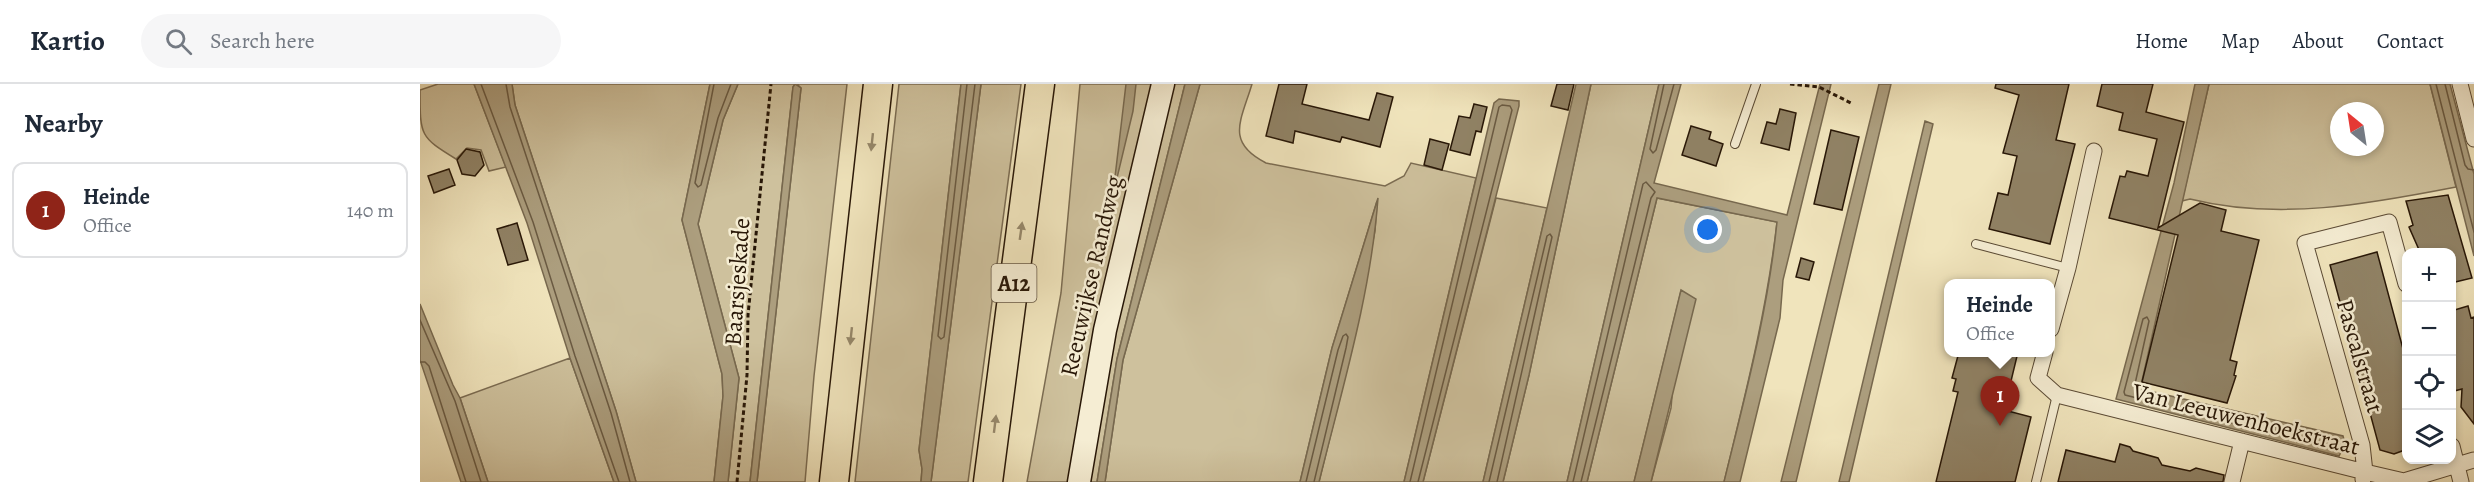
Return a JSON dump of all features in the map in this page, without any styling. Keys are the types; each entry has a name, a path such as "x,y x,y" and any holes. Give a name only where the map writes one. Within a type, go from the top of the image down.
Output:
{"highway":[{"path":"834,482 878,84"},
{"name":"A12","path":"988,482 1040,84"}],"main road":[{"name":"Reeuwijkse Randweg","path":"1079,482 1105,330 1163,84"}],"street":[{"path":"2460,84 2474,139"},
{"path":"2055,315 2068,268 2094,151"},
{"name":"Pascalstraat","path":"2364,477 2362,445 2305,243 2390,222 2402,268"},
{"path":"2044,357 2038,378 2057,396"},
{"name":"Van Leeuwenhoekstraat","path":"2057,396 2242,441 2364,477 2404,481 2474,459"},
{"path":"2232,482 2242,441"},
{"path":"2456,462 2461,482"}],"lane":[{"path":"1735,144 1756,84"},
{"path":"1976,244 2068,268"},
{"path":"2037,482 2057,396"}],"path":[{"name":"Baarsjeskade","path":"737,482 747,375 748,315 771,84"},
{"path":"1790,84 1819,87 1851,103"}],"shaded area":[{"path":"438,84 474,84 506,167 489,171 481,150 467,148 456,159 435,145 424,134 420,90"},
{"path":"512,84 710,84 682,220 722,374 723,396 714,482 636,482 616,411 515,105"},
{"path":"738,84 795,84 750,482 728,482 739,378 698,224 723,120"},
{"path":"797,84 847,84 814,376 805,482 757,482 801,88"},
{"path":"899,84 961,84 919,450 922,469 921,482 855,482"},
{"path":"981,84 1021,84 968,482 931,482"},
{"path":"1080,84 1153,84 1070,482 1027,482 1061,293"},
{"path":"1173,84 1185,84 1117,359 1097,482 1089,482 1107,366"},
{"path":"1200,84 1252,84 1239,130 1245,147 1266,163 1385,186 1404,176 1411,163 1476,178 1404,482 1319,482 1352,349 1375,231 1377,201 1332,348 1300,482 1105,482 1123,360"},
{"path":"1591,84 1659,84 1567,482 1503,482 1529,375"},
{"path":"2209,84 2430,84 2456,187 2323,208 2256,209 2190,199 2182,201"},
{"path":"1496,198 1547,208 1483,482 1423,482"},
{"path":"1657,198 1777,222 1761,320 1724,482 1651,482 1671,408 1681,291 1634,482 1587,482"},
{"path":"570,358 614,482 488,482 460,398"}],"water":[{"path":"474,84 512,84 515,105 616,411 636,482 614,482 570,358 527,223"},
{"path":"710,84 738,84 723,120 698,224 739,378 728,482 714,482 723,396 722,374 682,220"},
{"path":"795,84 801,88 757,482 750,482 793,87"},
{"path":"961,84 981,84 931,482 921,482 922,469 919,450"},
{"path":"1126,84 1136,84 1133,111 1117,178 1115,177"},
{"path":"1185,84 1200,84 1123,360 1105,482 1097,482 1117,359"},
{"path":"1576,84 1591,84 1529,375 1503,482 1483,482"},
{"path":"1659,84 1681,84 1654,183 1787,215 1820,84 1831,84 1783,280 1780,318 1740,482 1724,482 1762,321 1777,222 1657,198 1587,482 1567,482"},
{"path":"1879,84 1891,84 1796,482 1781,482"},
{"path":"2195,84 2209,84 2141,385 2145,390 2343,436 2345,444 2339,456 2116,399 2174,183"},
{"path":"2430,84 2450,84 2474,174 2474,256"},
{"path":"1499,99 1519,101 1519,106 1423,482 1404,482 1494,103"},
{"path":"1925,121 1933,124 1849,482 1839,482"},
{"path":"1378,198 1362,306 1319,482 1300,482 1332,348"},
{"path":"1681,290 1696,299 1651,482 1634,482"},
{"path":"420,304 460,398 488,482 461,482 420,360"}],"building":[{"path":"1279,84 1307,84 1302,104 1369,120 1377,93 1393,97 1380,147 1342,137 1340,142 1295,131 1293,143 1266,136"},
{"path":"1557,84 1574,84 1568,110 1551,106"},
{"path":"1996,84 2069,84 2056,140 2075,144 2050,244 1989,229 1998,193 2008,195 2017,156 2003,153 2019,95 1995,88"},
{"path":"2102,84 2153,84 2146,112 2184,122 2158,228 2200,203 2226,210 2221,231 2259,240 2230,360 2237,362 2234,375 2236,376 2227,403 2142,382 2178,235 2109,218 2120,176 2125,177 2127,171 2148,176 2157,139 2119,130 2123,113 2097,106"},
{"path":"1474,104 1487,107 1481,132 1476,131 1470,155 1450,150 1459,116 1470,118"},
{"path":"1780,109 1796,113 1789,150 1761,143 1767,122 1776,124"},
{"path":"1691,126 1711,132 1709,139 1723,144 1716,166 1682,155"},
{"path":"1831,130 1859,137 1842,210 1814,204"},
{"path":"1430,139 1449,144 1442,170 1424,165"},
{"path":"466,149 480,152 484,165 475,176 462,174 457,160"},
{"path":"449,169 455,185 434,193 428,176"},
{"path":"2448,195 2472,278 2456,282 2456,248 2418,248 2409,227 2413,225 2406,201"},
{"path":"517,223 528,260 508,265 497,229"},
{"path":"2377,252 2402,345 2402,451 2394,454 2380,450 2330,265"},
{"path":"1801,258 1814,262 1809,280 1796,277"},
{"path":"2468,306 2471,318 2474,317 2474,424 2461,407 2462,389 2456,390 2456,310"},
{"path":"1958,357 2017,357 2004,410 2031,417 2015,482 1936,482 1958,392 1953,391 1956,379 1952,378"},
{"path":"2120,444 2130,447 2133,451 2158,458 2162,465 2190,471 2196,468 2224,475 2223,482 2058,482 2066,450 2115,462"}],"place":[{"name":"Heinde","path":"2000,426"}]}
